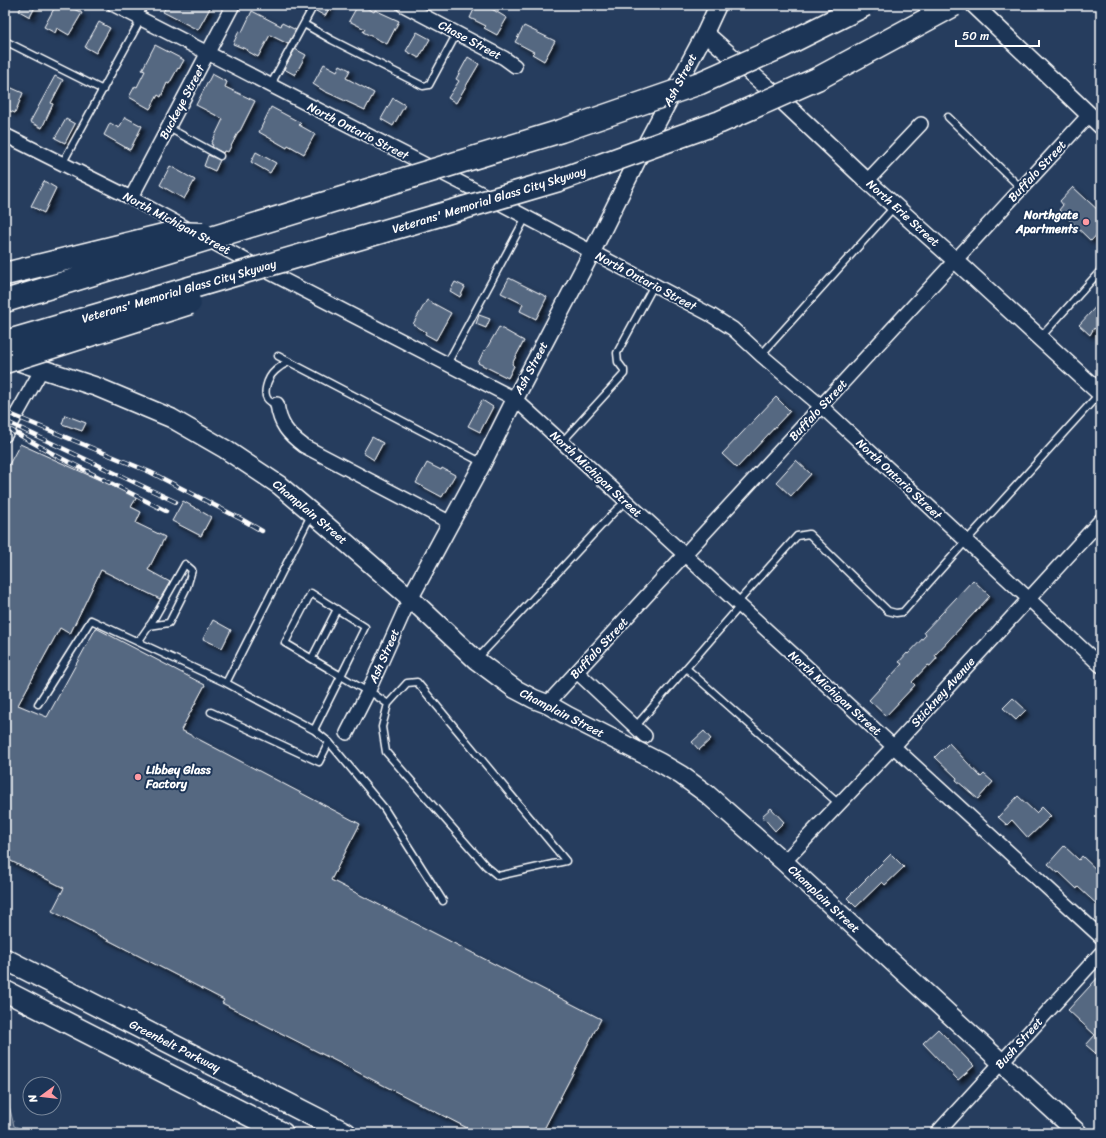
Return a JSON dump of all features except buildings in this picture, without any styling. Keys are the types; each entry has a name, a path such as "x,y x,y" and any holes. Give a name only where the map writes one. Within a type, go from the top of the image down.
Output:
{"highway":[{"path":"5,301 561,131 700,83 781,47 865,5"},
{"name":"Veterans' Memorial Glass City Skyway","path":"5,342 559,180 720,122 817,79 954,5"},
{"path":"5,362 189,303 559,180"},
{"path":"5,274 172,233 222,234"}],"main road":[{"name":"Champlain Street","path":"5,357 97,387 171,418 225,449 279,485 410,598 476,660 515,689 659,762 681,775 707,794 784,862 1078,1133"},
{"name":"Greenbelt Parkway","path":"5,959 346,1133"},
{"path":"5,991 283,1133"}],"street":[{"name":"North Ontario Street","path":"114,5 526,217 711,315 733,329 821,406 1101,666"},
{"name":"Buckeye Street","path":"131,198 208,54 232,5"},
{"name":"Chase Street","path":"403,5 504,58 515,66"},
{"name":"Ash Street","path":"347,733 368,691 410,598 483,463 705,33 718,5"},
{"path":"974,5 1101,126"},
{"name":"North Erie Street","path":"705,33 777,96 867,181 956,260 1100,393"},
{"name":"Buffalo Street","path":"547,704 1089,115"},
{"path":"867,181 921,124"},
{"name":"North Michigan Street","path":"5,135 131,198 247,261 515,399 1101,937"},
{"path":"5,435 35,367"},
{"path":"277,404 283,425 290,435 304,446 451,523"},
{"name":"Stickney Avenue","path":"784,862 894,746 1101,520"},
{"path":"576,672 645,736"},
{"name":"Bush Street","path":"937,1133 1101,953"}],"lane":[{"path":"62,164 103,90 144,5"},
{"path":"270,86 314,5"},
{"path":"304,24 332,40 423,86 429,85 457,33"},
{"path":"5,41 103,90"},
{"path":"948,117 1021,188"},
{"path":"169,128 220,156"},
{"path":"761,355 895,206"},
{"path":"448,364 526,217"},
{"path":"1040,338 1101,270"},
{"path":"562,442 624,374 624,370 618,362 617,352 654,285"},
{"path":"278,356 483,463"},
{"path":"277,404 270,402 266,398 265,389 274,372 289,362"},
{"path":"635,727 798,536 809,534 888,611 896,613 904,612 1100,393"},
{"path":"476,660 626,501"},
{"path":"226,684 312,513"},
{"path":"138,642 149,626 152,622 185,564 192,570 187,587 169,623 149,626"},
{"path":"314,730 341,676 365,627 312,593 285,643 312,658 341,676 368,691 388,704"},
{"path":"312,658 337,609"},
{"path":"38,704 91,620 226,684 314,730 329,742 384,808 443,900"},
{"path":"686,668 839,804"},
{"path":"417,682 566,861 498,876 486,866 386,752 382,727 388,704 407,683 417,682"},
{"path":"210,712 319,762 329,742"}],"shaded area":[{"path":"5,1089 14,1126 33,1133 5,1133"}],"railway":[{"path":"5,412 150,472 262,531"},
{"path":"5,421 176,502"},
{"path":"7,428 57,456 166,511"}],"place":[{"name":"Northgate Apartments","path":"1086,222"},
{"name":"Libbey Glass Factory","path":"138,777"}]}
